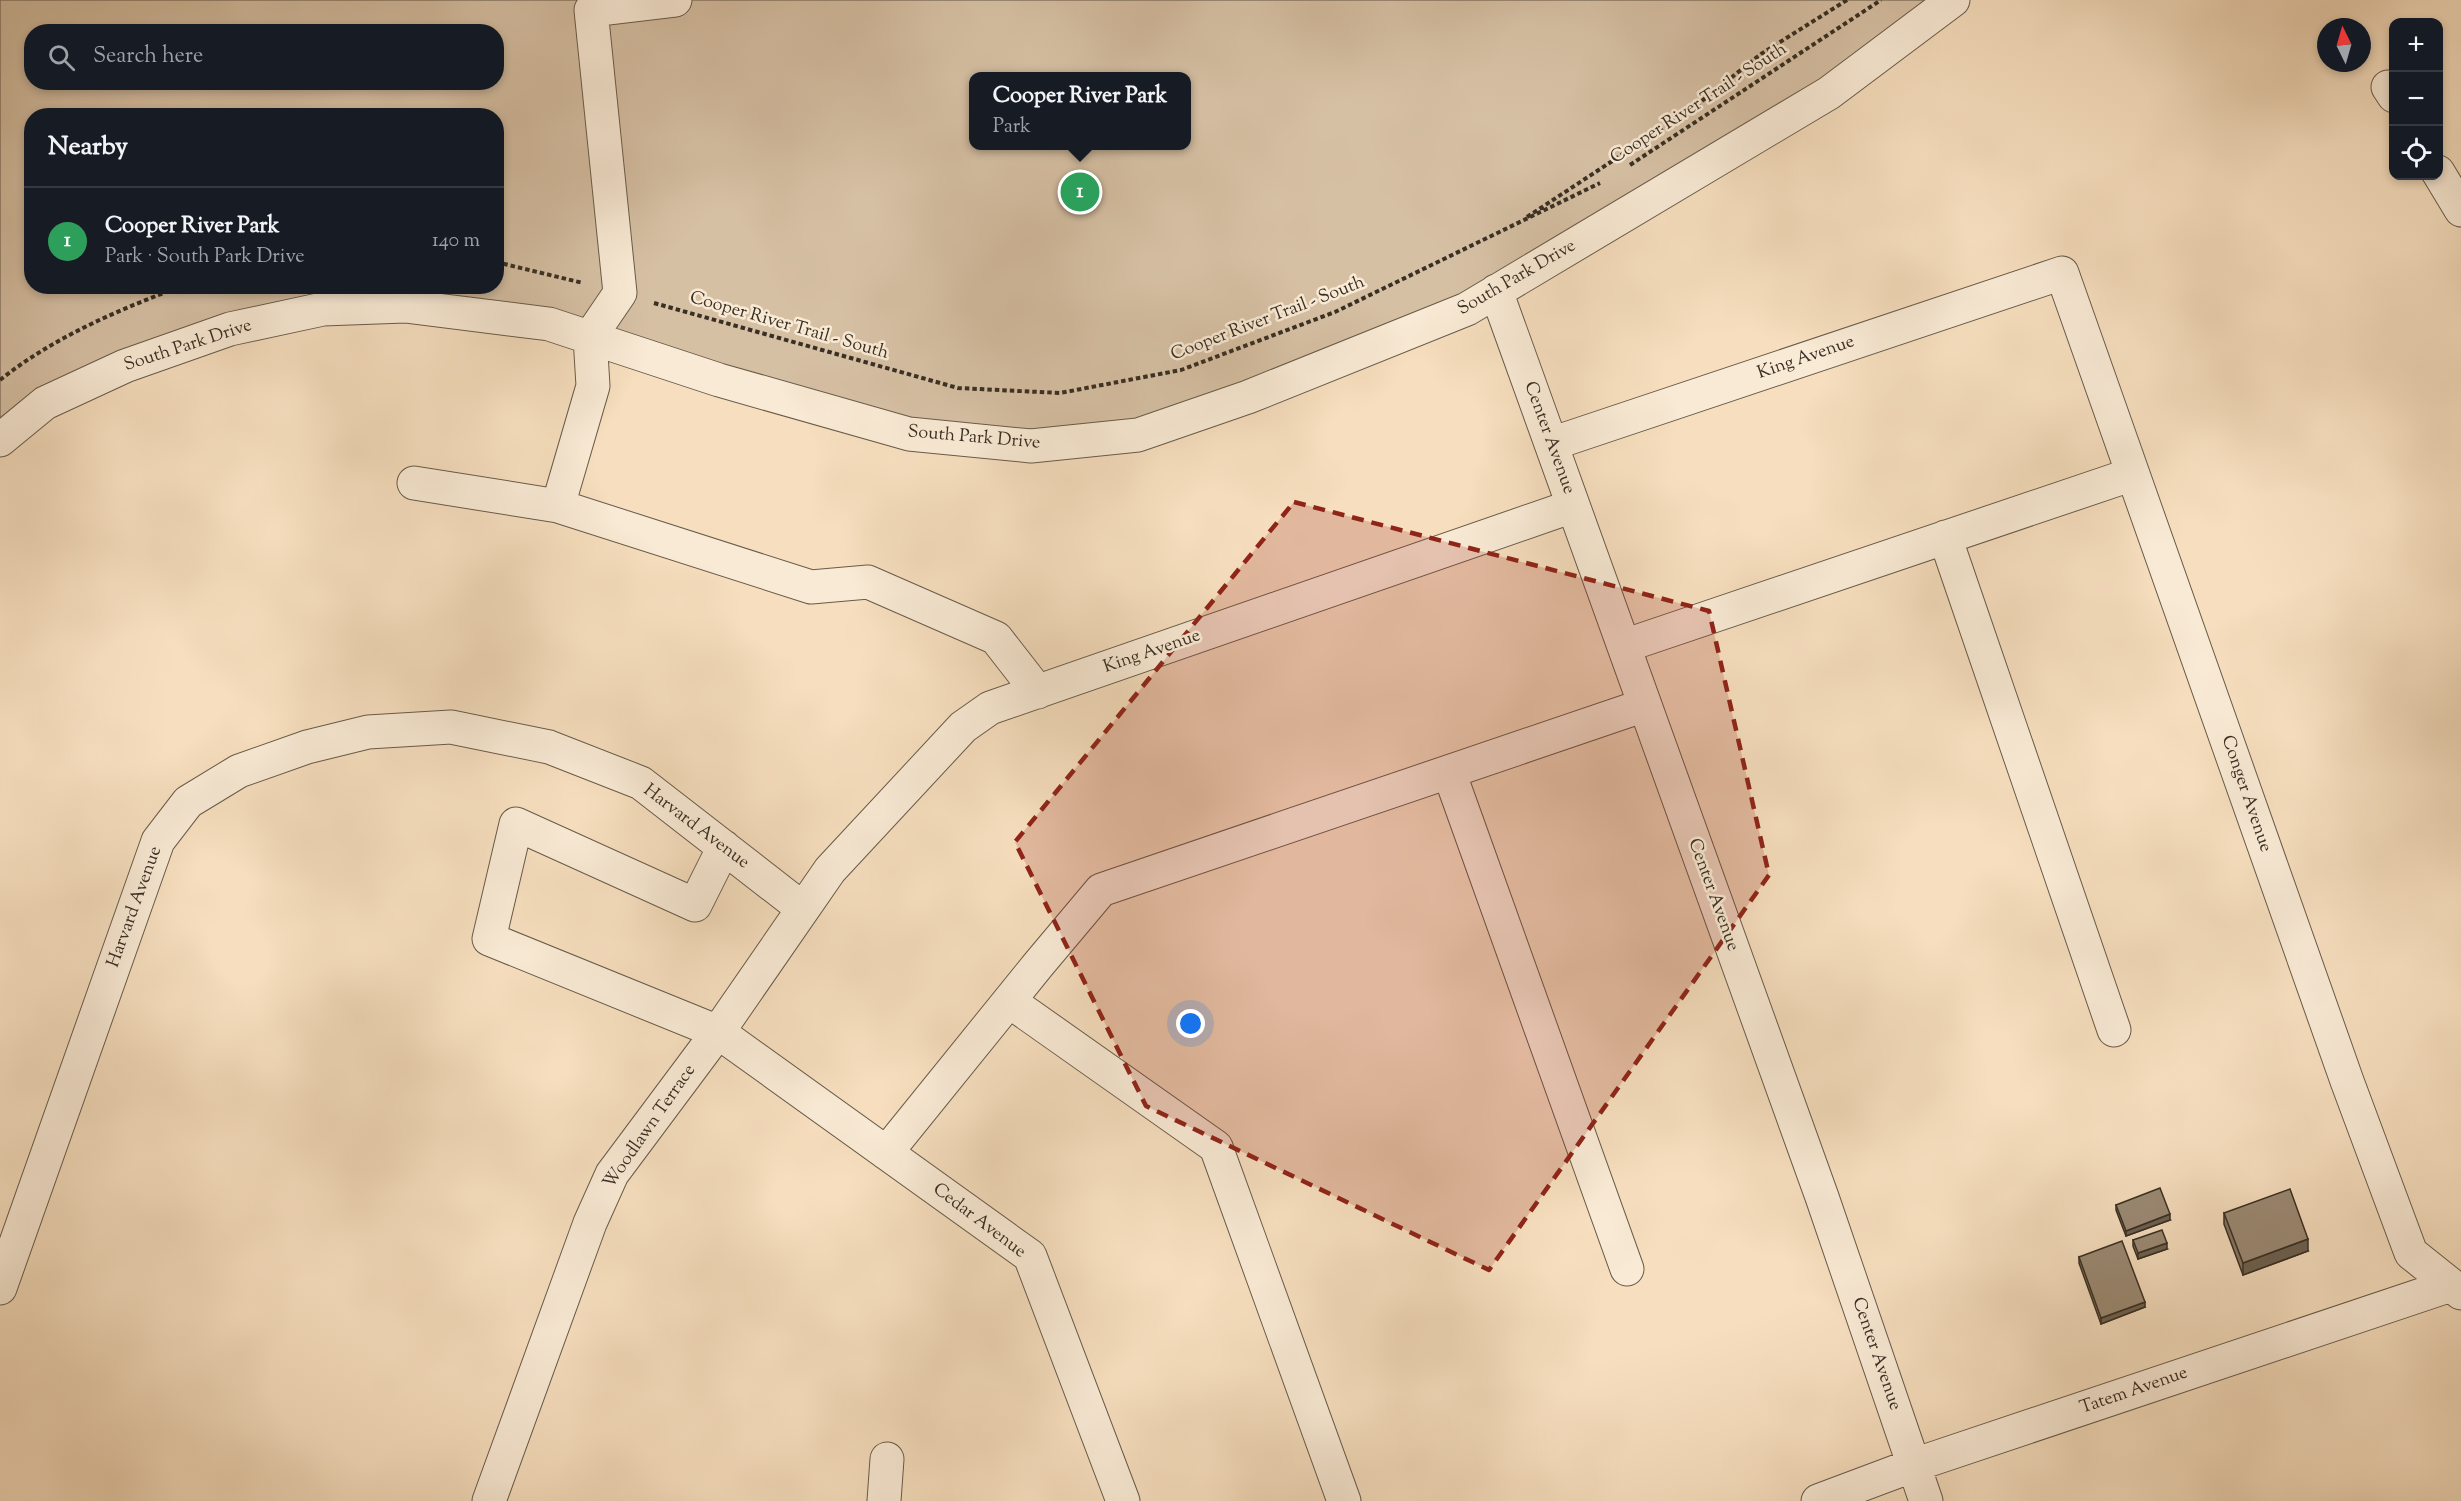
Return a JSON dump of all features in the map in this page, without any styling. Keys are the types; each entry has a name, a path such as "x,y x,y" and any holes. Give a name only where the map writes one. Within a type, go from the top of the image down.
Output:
{"street":[{"path":"558,506 593,386 590,337 620,293 591,10 675,0"},
{"name":"South Park Drive","path":"0,440 45,403 125,366 230,329 323,309 405,306 549,324 719,380 909,434 1031,446 1138,435 1248,397 1467,309 1829,93 1953,0"},
{"path":"2443,179 2461,210"},
{"name":"King Avenue","path":"1551,444 2062,273"},
{"name":"Conger Avenue","path":"2062,273 2343,1069 2411,1253 2456,1289"},
{"name":"Center Avenue","path":"1496,291 1822,1197 1926,1501"},
{"path":"1624,646 2133,474"},
{"path":"414,483 558,506 811,587 868,582 996,638 1038,692"},
{"name":"King Avenue","path":"802,908 830,870 963,727 990,708 1574,506"},
{"path":"1945,537 2114,1030"},
{"path":"886,1153 1101,890 1645,705"},
{"name":"Harvard Avenue","path":"0,1288 158,841 188,802 239,771 307,747 368,732 451,727 549,747 641,783 802,908"},
{"path":"1449,772 1627,1269"},
{"name":"Cedar Avenue","path":"724,848 695,905 516,824 489,939 718,1032 1030,1256 1122,1501"},
{"name":"Woodlawn Terrace","path":"489,1501 590,1222 612,1174 718,1032 802,908"},
{"path":"1009,1001 1216,1147 1344,1501"},
{"name":"Tatem Avenue","path":"1818,1501 1914,1465 2456,1289"},
{"path":"884,1501 887,1459"}],"path":[{"path":"1514,226 1693,108 1761,54 1847,0"},
{"name":"Cooper River Trail - South","path":"1629,166 1881,0"},
{"name":"Cooper River Trail - South","path":"504,263 539,270 958,388 1060,393 1181,370 1335,312 1610,179"},
{"path":"0,380 15,368 69,335 124,308 161,294"}],"highlighted area":[{"path":"1294,502 1709,611 1769,875 1489,1270 1146,1106 1015,842"}],"shaded area":[{"path":"0,0 1953,0 1467,309 1248,397 1031,446 719,380 409,306 230,329 0,440"}],"building":[{"path":"2160,1188 2170,1214 2126,1231 2116,1205"},
{"path":"2290,1189 2308,1239 2243,1263 2224,1213"},
{"path":"2162,1230 2167,1243 2138,1253 2133,1240"},
{"path":"2122,1241 2145,1302 2101,1318 2079,1257"}],"place":[{"name":"Cooper River Park","path":"1080,192"}]}
